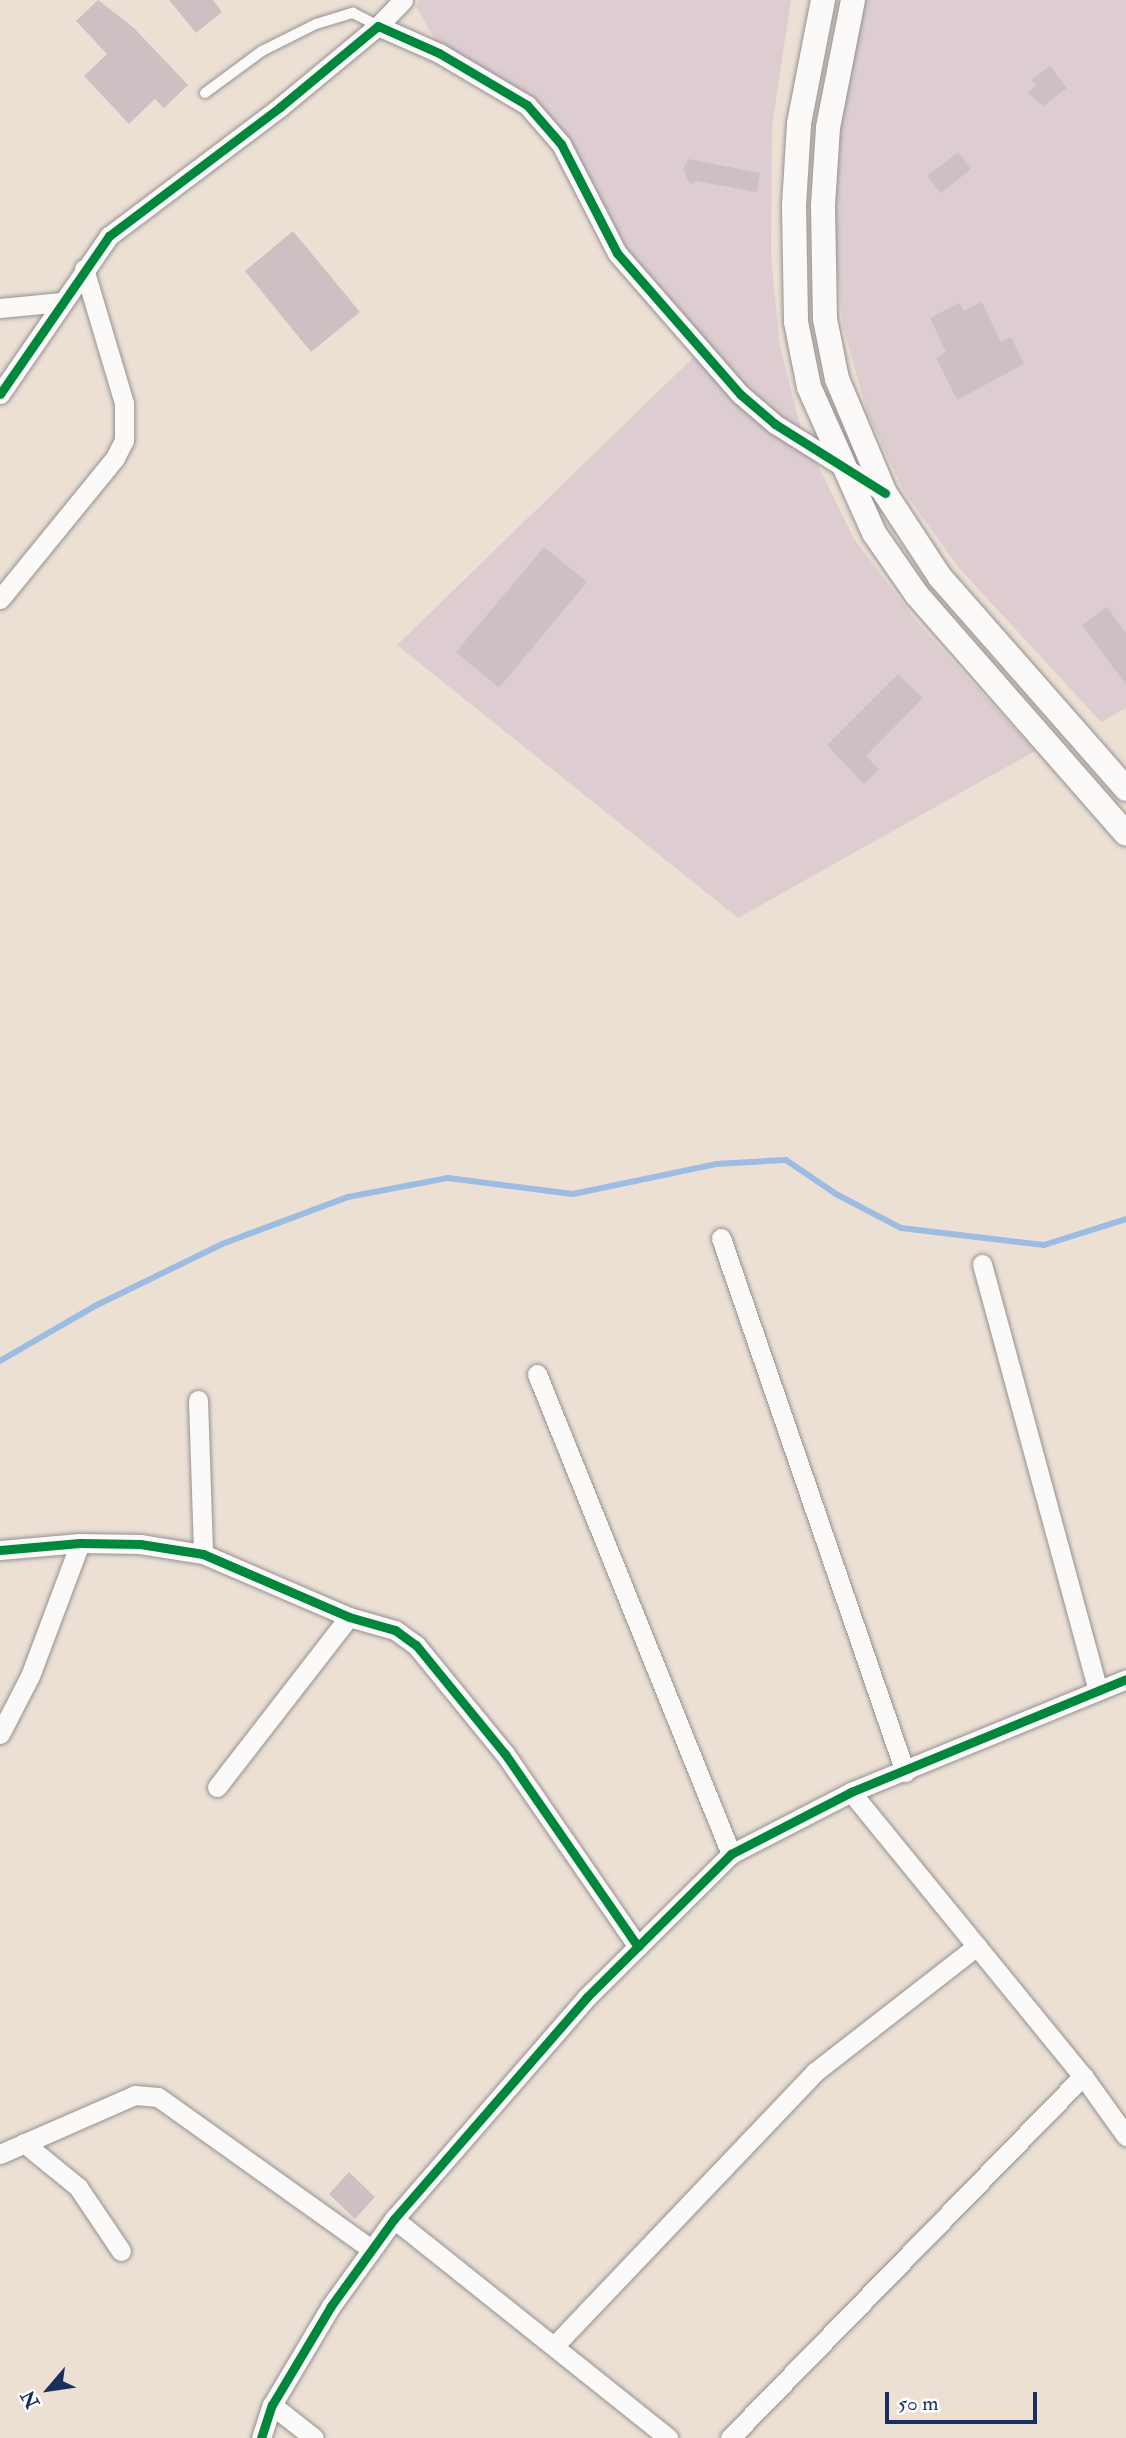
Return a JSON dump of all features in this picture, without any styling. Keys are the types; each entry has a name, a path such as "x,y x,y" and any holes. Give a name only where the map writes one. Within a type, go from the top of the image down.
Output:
{"street":[{"path":"0,394 108,236 152,200 280,107 378,26 403,0"},
{"path":"823,0 799,124 794,205 796,322 809,387 874,533 917,595 1126,834"},
{"path":"853,0 828,128 825,319 837,379 885,493 940,577 1126,789"},
{"path":"378,26 439,53 534,111 561,144 617,253 668,316 775,424 885,493"},
{"path":"0,599 116,458 124,440 124,403 83,269"},
{"path":"0,307 62,302"},
{"path":"722,1238 905,1772"},
{"path":"982,1264 1098,1691"},
{"path":"537,1374 731,1854"},
{"path":"198,1400 203,1554"},
{"path":"0,1550 80,1543 140,1544 203,1554 349,1617 395,1630 416,1645 505,1754 638,1947"},
{"path":"0,1734 30,1675 80,1543"},
{"path":"217,1787 349,1617"},
{"path":"261,2438 272,2405 370,2248 483,2111 638,1947 731,1854 851,1792 1126,1679"},
{"path":"851,1792 1083,2076 1126,2136"},
{"path":"556,2344 815,2072 977,1946"},
{"path":"730,2438 1083,2076"},
{"path":"0,2154 135,2095 158,2097 370,2248"},
{"path":"24,2143 78,2187 121,2251"},
{"path":"394,2219 556,2344 668,2438"},
{"path":"272,2405 314,2438"}],"lane":[{"path":"205,93 261,51 316,24 353,13 378,26"}],"shaded area":[{"path":"420,0 791,0 772,127 771,257 780,346 802,433 854,539 917,622 1035,751 738,918 397,645 706,345 619,244 567,144 436,42 416,6"},
{"path":"860,0 1126,0 1126,708 1101,722 958,567 903,490 867,412 843,326 834,238 832,137"}],"building":[{"path":"98,0 134,28 188,85 164,108 155,99 129,124 84,76 107,54 76,21"},
{"path":"169,0 213,0 222,12 196,33"},
{"path":"1050,66 1067,88 1043,106 1028,93 1036,85 1031,80"},
{"path":"958,152 971,169 941,193 927,176"},
{"path":"688,159 760,173 757,192 696,181 690,184 683,169"},
{"path":"293,231 360,312 311,352 245,271"},
{"path":"982,302 1001,342 1011,337 1024,364 957,400 936,358 946,352 930,318 959,303 964,311"},
{"path":"544,547 587,582 499,688 456,652"},
{"path":"1107,607 1126,633 1126,685 1082,625"},
{"path":"898,674 923,698 866,756 879,769 864,784 827,745"},
{"path":"349,2172 375,2197 355,2219 329,2194"}],"waterway":[{"path":"0,1361 95,1306 222,1244 348,1197 448,1178 573,1194 716,1164 786,1160 836,1194 901,1228 1044,1245 1126,1219"}],"cycle path":[{"path":"0,394 109,236 280,107 378,26 439,53 527,105 561,144 617,253 740,394 775,424 885,493"},
{"path":"0,1550 80,1543 140,1544 203,1554 349,1617 395,1630 416,1645 505,1754 638,1947"},
{"path":"261,2438 272,2405 331,2306 394,2219 587,1997 731,1854 851,1792 1126,1679"}]}
